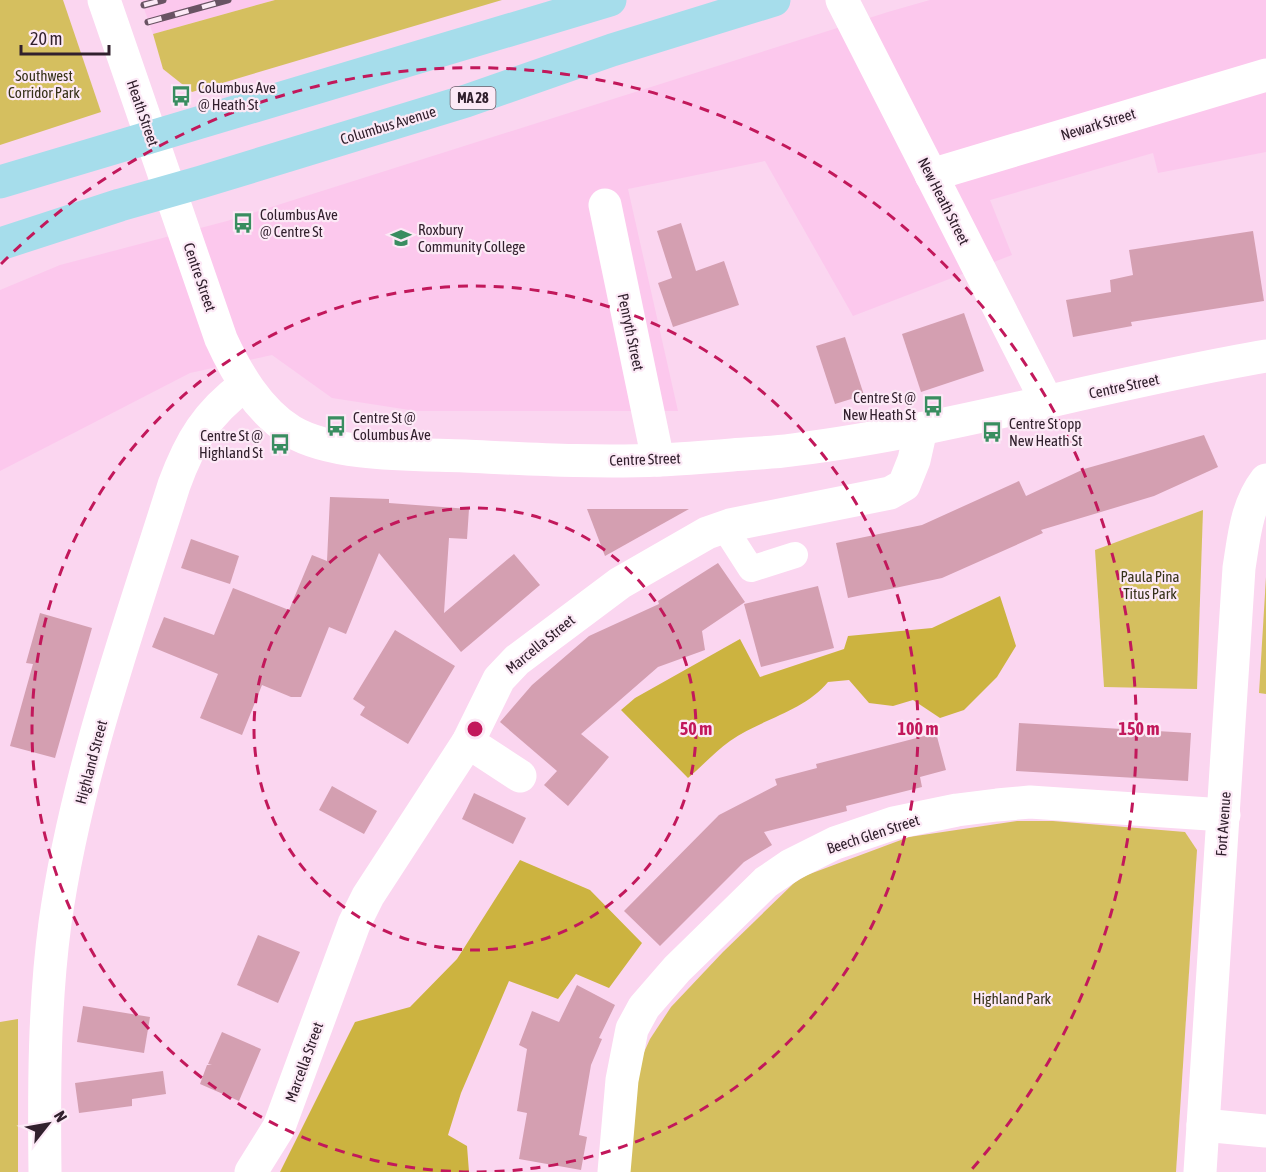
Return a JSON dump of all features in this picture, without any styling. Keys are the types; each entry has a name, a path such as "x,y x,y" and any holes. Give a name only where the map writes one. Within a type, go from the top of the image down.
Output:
{"main road":[{"path":"0,182 610,0"},
{"name":"Columbus Avenue","path":"0,244 120,205 466,100 612,50 774,0"}],"street":[{"name":"Heath Street","path":"104,0 170,191"},
{"name":"New Heath Street","path":"842,0 1047,402"},
{"name":"Newark Street","path":"931,175 1266,75"},
{"name":"Centre Street","path":"170,191 221,339 245,385 275,419 292,431 313,441 334,446 393,453 576,460 658,460 791,450 921,429 1266,356"},
{"name":"Penryth Street","path":"605,205 658,460"},
{"name":"Highland Street","path":"45,1172 44,1097 48,992 59,900 76,817 111,687 179,471 191,443 205,421 225,400 245,385"},
{"name":"Marcella Street","path":"251,1172 279,1127 358,915 468,742 499,679 517,660 620,582 707,533 724,527 890,493 904,485 914,460 921,429"},
{"name":"Fort Avenue","path":"1200,1172 1239,568 1246,519 1256,494 1266,480"},
{"path":"724,527 751,569 795,555"},
{"path":"468,742 520,776"},
{"name":"Beech Glen Street","path":"614,1172 622,1080 632,1029 644,1007 677,969 766,882 791,865 835,843 894,824 957,810 997,805 1030,802 1224,815"},
{"path":"1203,1125 1266,1131"}],"shaded area":[{"path":"141,0 275,0 153,34"},
{"name":"Roxbury Community College","path":"930,0 1266,0 1266,152 1158,173 1153,153 990,200 1012,255 853,316 765,161 628,189 678,411 416,411 332,398 272,355 190,373 0,471 0,290 60,265 227,221"},
{"path":"1000,596 1016,646 997,677 964,710 940,718 913,700 893,706 869,703 849,680 828,682 806,701 730,741 688,778 621,710 635,698 740,639 760,677 844,649 848,636 932,628"},
{"path":"520,860 590,890 642,943 609,988 576,974 558,999 509,981 461,1093 448,1135 467,1146 469,1172 280,1172 355,1022 410,1007 457,959"}],"green space":[{"name":"Southwest Corridor Park","path":"0,0 63,0 101,112 0,145"},
{"path":"275,0 502,0 192,92 163,69 153,34"},
{"name":"Paula Pina Titus Park","path":"1203,510 1197,689 1104,687 1095,550"},
{"path":"1266,577 1266,694 1259,693"},
{"name":"Highland Park","path":"1017,821 1053,821 1185,832 1197,850 1176,1172 629,1172 635,1072 650,1039 671,1007 723,952 794,883 807,875 909,837"},
{"path":"18,1019 18,1172 0,1172 0,1022"}],"building":[{"path":"681,223 696,271 724,261 739,305 673,327 658,283 672,278 657,231"},
{"path":"1253,231 1264,301 1131,322 1132,326 1073,337 1066,300 1111,292 1110,280 1133,275 1129,250"},
{"path":"964,313 984,371 921,392 902,334"},
{"path":"845,337 864,395 835,404 816,346"},
{"path":"1204,435 1218,467 1154,496 1041,530 1043,533 942,578 848,598 836,543 922,525 1019,481 1026,496 1084,469"},
{"path":"330,497 389,499 389,503 469,509 467,539 449,538 444,613 514,554 540,585 461,652 379,553 346,634 329,627 301,697 291,697 262,685 242,735 200,718 218,674 152,647 164,617 214,635 233,588 289,610 312,555 327,561"},
{"path":"587,509 689,509 605,556"},
{"path":"191,539 239,556 230,584 181,568"},
{"path":"718,563 745,602 702,631 705,650 658,667 581,734 609,757 568,806 544,785 557,771 500,722 532,685 589,636 659,604 658,601"},
{"path":"818,586 834,648 761,667 744,604"},
{"path":"40,613 92,628 55,758 10,746 33,664 26,663"},
{"path":"395,630 455,666 408,744 360,715 365,707 353,699"},
{"path":"1019,723 1191,733 1188,781 1016,771"},
{"path":"936,733 946,770 920,777 922,787 846,806 847,811 764,832 772,845 744,862 660,946 624,911 719,815 777,785 775,779 817,768 816,764"},
{"path":"332,786 377,811 364,834 319,810"},
{"path":"474,793 526,818 513,844 462,819"},
{"path":"258,935 300,952 278,1003 237,985"},
{"path":"577,985 615,1005 599,1038 602,1039 591,1065 579,1135 587,1137 581,1170 519,1159 527,1113 517,1111 527,1049 519,1045 532,1011 559,1022"},
{"path":"83,1006 150,1017 144,1053 77,1042"},
{"path":"222,1032 261,1049 239,1101 200,1084 207,1065 212,1065 208,1064"},
{"path":"163,1071 166,1094 132,1099 132,1106 79,1113 75,1083"}],"railway":[{"path":"144,5 163,0"},
{"path":"148,22 228,0"}],"place":[{"name":"Columbus Ave @ Heath St","path":"181,96"},
{"name":"Columbus Ave @ Centre St","path":"243,223"},
{"name":"Roxbury Community College","path":"401,238"},
{"name":"Centre St @ New Heath St","path":"933,406"},
{"name":"Centre St @ Columbus Ave","path":"336,426"},
{"name":"Centre St opp New Heath St","path":"992,432"},
{"name":"Centre St @ Highland St","path":"280,444"}]}
